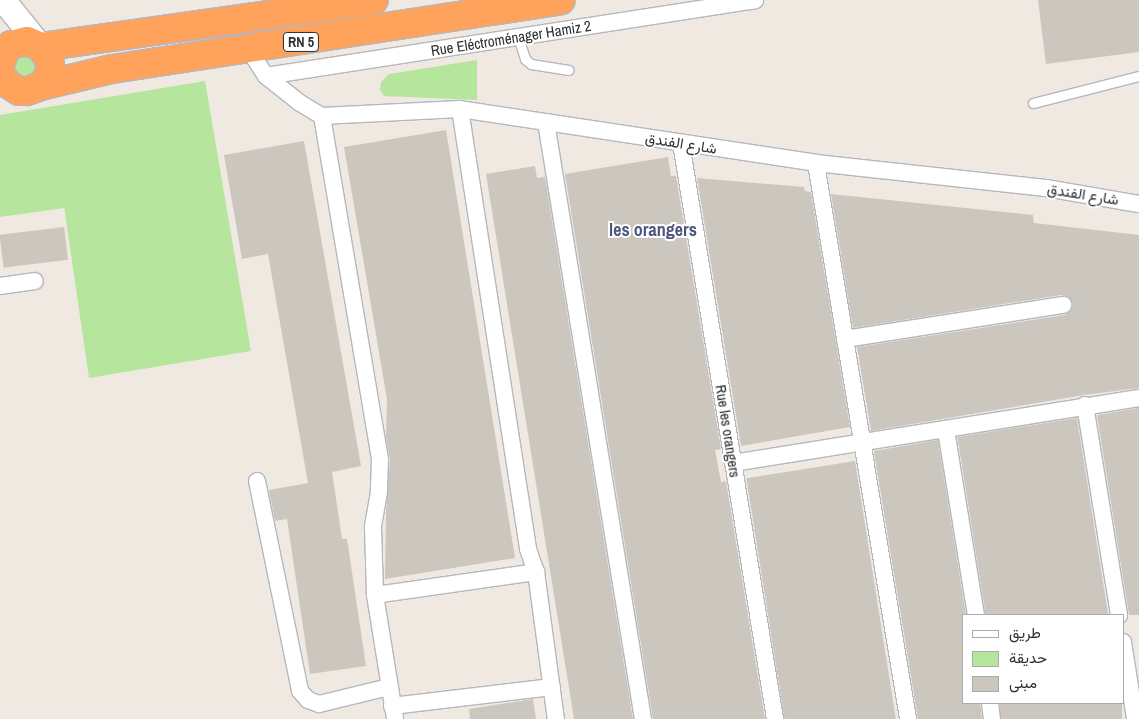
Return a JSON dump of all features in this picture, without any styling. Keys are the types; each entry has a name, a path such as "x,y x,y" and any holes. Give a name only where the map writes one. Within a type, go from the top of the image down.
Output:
{"highway":[{"name":"RN 5","path":"41,47 374,0"},
{"name":"RN 5","path":"20,90 112,69 249,50 561,0"},
{"path":"27,41 41,47 46,53 50,74 20,90 6,84 1,59 19,42 27,41"}],"street":[{"name":"Rue Eléctroménager Hamiz 2","path":"266,76 755,0"},
{"path":"8,3 41,47"},
{"path":"1,59 8,3"},
{"path":"249,50 266,76 300,103 322,116 380,459 379,492 373,527 375,595 394,712 552,687"},
{"path":"460,109 528,549 536,572 556,719"},
{"name":"شارع الفندق","path":"322,116 460,109 816,163 1046,188 1139,204"},
{"path":"546,122 643,719"},
{"name":"Rue les orangers","path":"681,143 775,719"},
{"path":"816,163 908,719"},
{"path":"0,286 35,281"},
{"path":"845,340 1063,306"},
{"path":"734,463 1139,398"},
{"path":"1086,407 1118,614"},
{"path":"946,430 976,614"},
{"path":"257,481 300,690 308,700 319,704 389,687"},
{"path":"375,595 536,572"},
{"path":"1124,648 1135,719"},
{"path":"990,704 992,719"}],"lane":[{"path":"518,37 524,59 531,64 569,70"},
{"path":"1032,103 1139,76"}],"green space":[{"path":"22,51 43,64 22,85 9,62"},
{"path":"477,60 477,100 384,96 380,90 381,82 389,74"},
{"path":"205,81 251,351 89,378 64,206 64,208 0,217 0,115"}],"building":[{"path":"1038,0 1139,0 1139,52 1046,64"},
{"path":"446,130 515,558 385,579 386,513 390,459 386,437 387,399 344,147"},
{"path":"304,141 361,466 332,472 342,539 347,539 366,666 310,674 287,519 275,521 269,490 308,483 268,254 242,259 224,155"},
{"path":"668,157 671,176 676,176 721,449 715,450 721,482 726,481 765,719 653,719 565,174"},
{"path":"535,166 537,178 545,177 633,719 574,719 486,174"},
{"path":"697,178 804,187 805,191 811,192 850,427 741,446"},
{"path":"831,194 1033,215 1034,223 1139,235 1139,388 1084,395 871,431 857,347 1065,315 1072,309 1073,303 1067,296 1061,295 853,328"},
{"path":"64,227 68,260 4,268 0,235"},
{"path":"1139,408 1139,615 1129,615 1097,415"},
{"path":"1077,418 1108,614 986,614 957,437"},
{"path":"938,440 966,614 962,614 962,704 980,704 982,719 918,719 874,451"},
{"path":"855,461 896,719 784,719 746,478"},
{"path":"533,699 536,719 470,719 469,709"},
{"path":"1000,704 1122,704 1122,719 1000,719"}],"district":[{"name":"les orangers","path":"653,230"}]}
